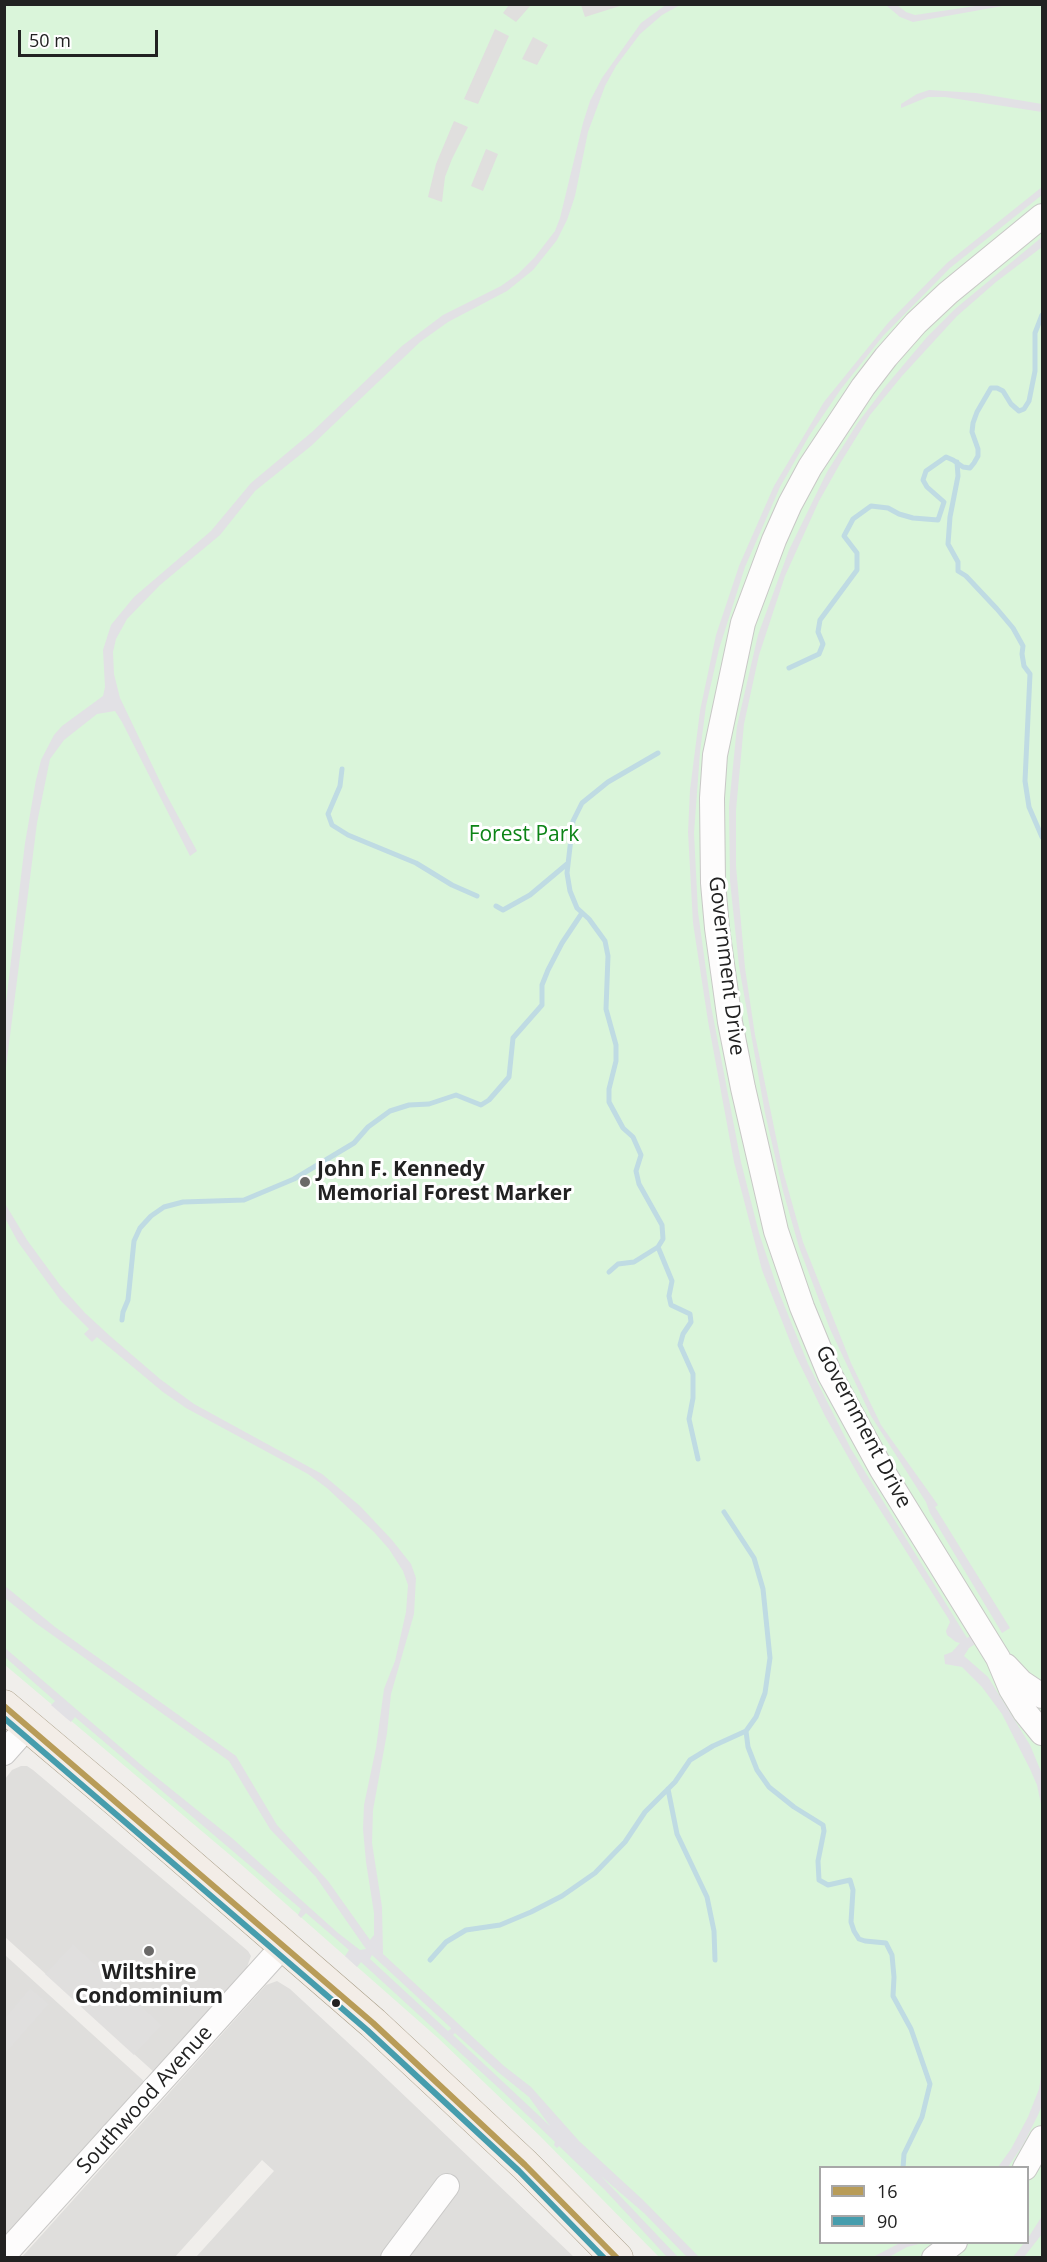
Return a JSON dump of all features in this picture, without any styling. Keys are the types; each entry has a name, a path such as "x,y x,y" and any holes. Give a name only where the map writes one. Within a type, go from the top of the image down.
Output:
{"main road":[{"path":"4,1706 373,2023 501,2142 617,2258"}],"street":[{"name":"Government Drive","path":"1042,216 948,293 916,323 863,387 810,467 774,540 743,623 715,755 712,798 713,883 730,1022 776,1231 802,1307 830,1375 882,1470 998,1658 1011,1689 1025,1712 1042,1733"},
{"name":"Government Drive","path":"998,1658 1021,1682 1042,1696"},
{"path":"4,1753 28,1726"},
{"name":"Southwood Avenue","path":"4,2255 284,1945"},
{"path":"1026,2166 1042,2138"},
{"path":"393,2258 447,2186"},
{"path":"934,2258 952,2244"}],"shaded area":[{"path":"581,4 623,5 585,17"},
{"path":"667,4 680,5 662,15 640,34 616,66 605,86 588,132 575,196 567,220 557,240 533,270 507,291 448,322 420,342 311,446 255,491 220,535 160,585 127,619 116,639 113,652 114,674 120,698 166,794 197,851 190,856 115,711 97,714 64,740 50,759 37,823 5,1075 5,1011 25,843 36,780 41,760 54,735 62,726 103,696 105,687 103,650 111,625 134,597 211,531 251,483 312,432 402,346 443,315 501,286 518,274 535,257 555,231 560,218 583,123 590,101 602,78 641,23"},
{"path":"509,5 531,5 516,22 503,13"},
{"path":"886,5 897,5 915,15 982,5 1008,5 913,22 900,17"},
{"path":"495,29 509,36 478,104 464,99"},
{"path":"533,37 548,45 537,65 522,59"},
{"path":"929,90 976,93 1042,104 1042,112 945,97 928,97 901,108 901,104"},
{"path":"454,121 468,127 445,177 442,202 428,197 436,164"},
{"path":"486,149 498,154 483,191 471,186"},
{"path":"1042,187 1042,195 950,268 883,336 841,389 809,436 780,487 745,567 719,649 706,706 694,833 698,912 711,1006 741,1162 759,1233 778,1290 808,1364 851,1449 967,1638 974,1634 978,1642 969,1648 964,1656 988,1677 1030,1745 1042,1774 1042,1809 1037,1785 1002,1714 982,1687 962,1667 945,1664 944,1655 952,1652 960,1643 947,1635 946,1631 950,1622 948,1618 860,1478 825,1416 795,1354 762,1270 734,1162 708,1021 693,923 688,832 690,790 700,711 716,635 739,566 774,486 824,402 888,323 947,263"},
{"path":"1042,237 1042,247 996,282 957,316 902,376 870,415 819,501 785,576 759,655 744,724 736,810 736,866 745,968 755,1035 783,1171 803,1242 851,1363 881,1425 938,1505 935,1507 1010,1628 1002,1633 930,1513 926,1502 871,1416 830,1329 799,1247 765,1113 739,966 730,881 729,806 737,726 758,635 789,550 827,472 857,424 927,337 955,309"},
{"path":"4,1202 27,1240 60,1285 85,1313 160,1379 194,1404 322,1474 360,1506 411,1564 416,1578 414,1614 391,1694 387,1733 373,1810 372,1843 382,1907 383,1954 504,2066 531,2087 579,2141 643,2200 699,2257 687,2257 644,2213 601,2176 678,2257 667,2257 605,2190 559,2146 557,2148 554,2145 555,2142 502,2091 361,1962 357,1967 345,1956 349,1950 306,1913 301,1918 298,1915 301,1909 75,1717 71,1722 66,1718 51,1705 55,1701 5,1657 5,1648 140,1764 233,1839 338,1933 360,1950 366,1949 316,1877 270,1829 229,1761 37,1624 5,1598 5,1586 55,1627 236,1756 277,1825 328,1881 370,1940 374,1935 374,1913 366,1862 363,1829 364,1805 376,1748 384,1689 395,1661 406,1612 408,1585 403,1571 389,1549 374,1532 327,1488 308,1474 186,1408 163,1392 97,1337 92,1342 84,1334 89,1329 61,1301 18,1242 5,1218","holes":["372,1955 451,2028 451,2029 448,2031 370,1959","455,2033 529,2097 550,2126 453,2035"]},
{"path":"27,1766 33,1770 248,1951 251,1956 247,1967 155,2073 5,1937 5,1779 12,1770"},
{"path":"73,1944 162,2025 134,2055 45,1974"},
{"path":"5,1955 146,2083 5,2239"},
{"path":"277,1981 290,1989 370,2063 574,2257 196,2257 274,2171 262,2160 175,2257 21,2258 266,1985"},
{"path":"30,1988 49,2004 5,2054 5,2018"},
{"path":"1042,2070 1042,2105 1038,2115 1023,2145 1009,2166 999,2166 1011,2149 1028,2117 1039,2089"},
{"path":"1042,2216 1042,2234 1024,2257 1013,2257 1023,2244 1029,2244 1029,2236"},
{"path":"898,2244 919,2244 907,2247 889,2257 873,2257"}],"green space":[{"name":"Forest Park","path":"5,5 1042,5 1042,2257 659,2257 540,2136 438,2038 236,1860 5,1665"}],"waterway":[{"path":"789,668 819,654 823,644 818,632 820,620 857,570 857,553 844,536 853,519 871,506 888,508 913,518 938,520 944,502 927,487 923,480 926,471 946,457 963,467 970,468 974,463 978,456 978,449 972,432 973,423 991,388 1003,391 1011,404 1019,411 1024,409 1029,401 1035,371 1035,333 1042,315"},
{"path":"957,462 958,476 950,517 948,544 958,562 958,571 966,576 997,609 1013,628 1023,646 1024,666 1030,674 1025,781 1029,807 1042,837"},
{"path":"658,753 608,782 582,803 573,821 567,873 570,891 577,908 589,919 605,941 608,956 606,1009 616,1045 616,1061 609,1089 609,1102 623,1128 633,1137 641,1155 636,1171 639,1184 662,1225 663,1239 658,1247 672,1281 669,1296 671,1305 690,1314 691,1322 683,1334 680,1345 693,1374 693,1398 689,1419 698,1459"},
{"path":"342,769 340,786 328,814 332,825 348,835 416,863 452,885 477,896"},
{"path":"496,906 503,910 530,895 567,864"},
{"path":"122,1320 128,1300 134,1241 140,1228 164,1207 183,1202 244,1200 294,1179 354,1143 368,1127 390,1111 409,1105 429,1104 456,1095 481,1105 489,1100 509,1077 513,1038 542,1005 542,985 548,970 562,943 582,913"},
{"path":"609,1272 618,1264 634,1262 658,1247"},
{"path":"724,1512 754,1558 763,1589 770,1658 765,1693 756,1717 746,1731 748,1747 757,1770 769,1787 794,1807 823,1825 824,1831 818,1861 819,1880 828,1885 850,1880 853,1890 851,1922 854,1931 859,1939 886,1943 892,1955 893,1996 911,2029 930,2084 922,2117 904,2154 903,2166"},
{"path":"430,1960 446,1942 466,1930 500,1925 531,1912 562,1896 595,1873 625,1842 645,1812 675,1782 690,1760 713,1746 746,1731"},
{"path":"668,1789 677,1834 707,1897 714,1931 715,1960"}],"transit line":[{"name":"16","path":"4,1706 373,2023 525,2165 617,2258"},
{"name":"90","path":"4,1718 367,2030 519,2171 604,2258"}],"place":[{"name":"John F. Kennedy Memorial Forest Marker","path":"305,1182"},
{"name":"Wiltshire Condominium","path":"149,1951"}]}
